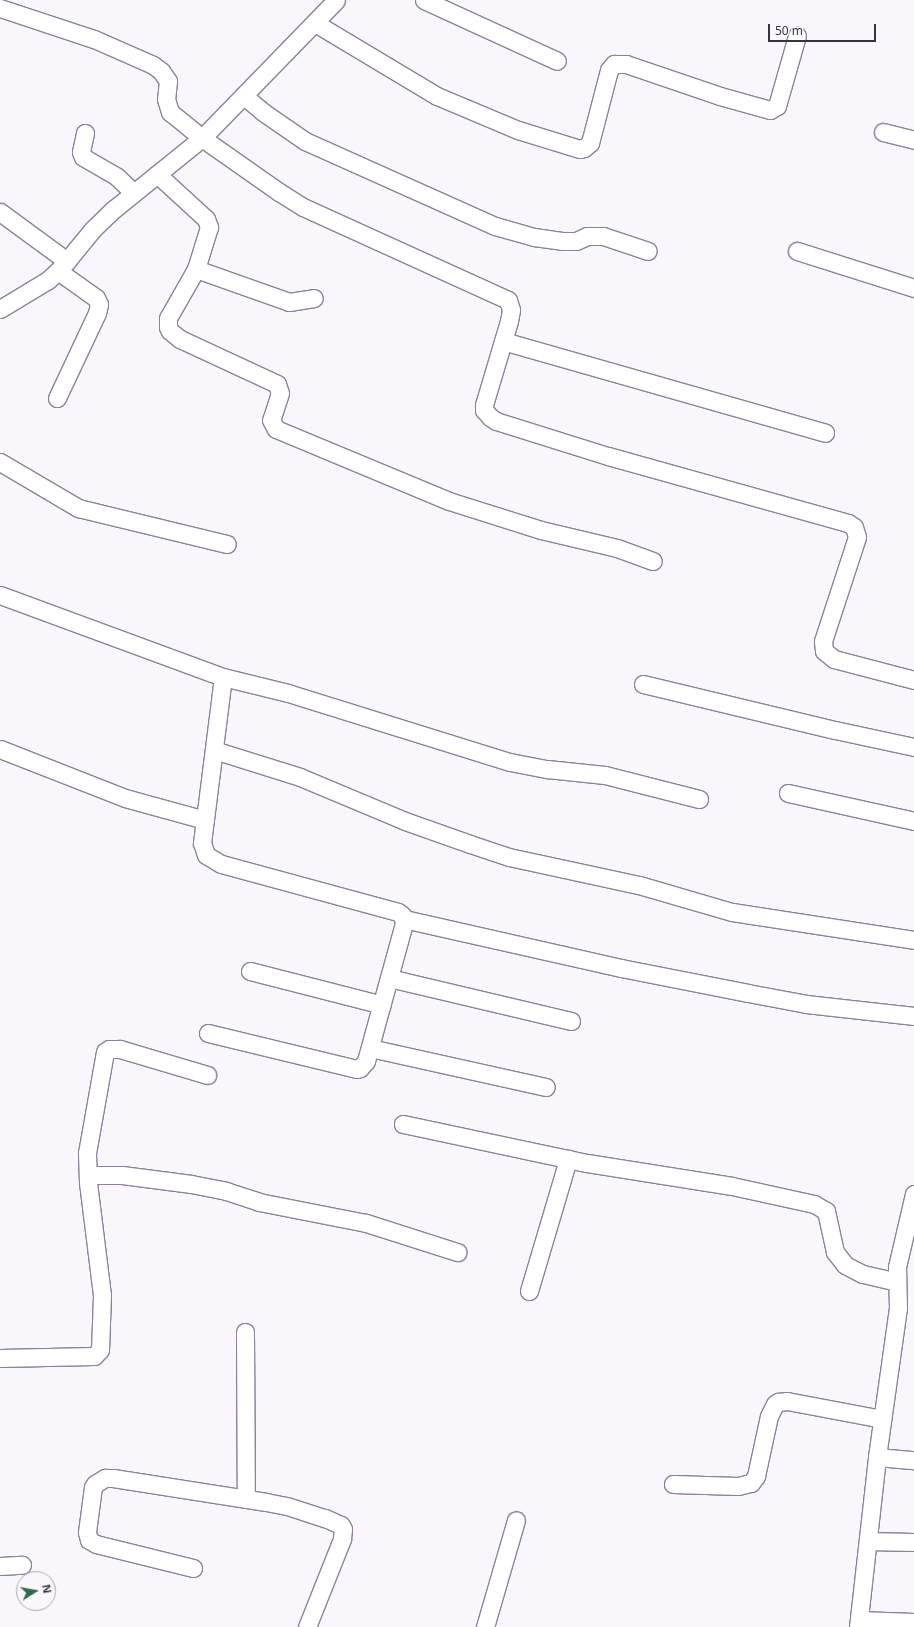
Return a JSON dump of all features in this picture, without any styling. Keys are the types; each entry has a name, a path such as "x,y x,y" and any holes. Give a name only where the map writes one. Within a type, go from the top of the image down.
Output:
{"street":[{"path":"0,309 42,284 62,266 98,224 114,209 202,138 336,0"},
{"path":"424,0 557,61"},
{"path":"0,8 94,39 153,65 168,81 166,99 167,109 202,138 279,192 303,207 503,296 508,300 510,310 484,405 486,414 496,421 616,458 848,523 854,527 857,537 823,641 824,651 834,659 914,680"},
{"path":"315,23 437,96 518,130 580,149 584,148 590,143 609,70 614,64 626,64 720,96 770,110 777,106 797,36"},
{"path":"244,96 263,112 306,141 495,226 534,237 562,241 576,241 587,236 603,236 648,251"},
{"path":"884,132 914,140"},
{"path":"85,133 81,152 82,157 117,177 134,193"},
{"path":"157,174 208,222 208,232 196,269 168,318 168,327 170,332 180,339 277,384 280,393 271,420 276,429 449,501 541,530 617,548 653,561"},
{"path":"0,212 62,266 96,298 99,304 97,314 58,398"},
{"path":"797,251 914,288"},
{"path":"196,269 289,302 314,298"},
{"path":"502,341 825,433"},
{"path":"0,462 78,508 90,513 227,544"},
{"path":"0,595 223,677 288,693 510,762 547,769 605,775 699,799"},
{"path":"223,677 205,820 203,850 206,855 216,862 398,912 404,919 621,968 806,1004 914,1016"},
{"path":"643,684 835,730 914,747"},
{"path":"0,750 125,798 205,820"},
{"path":"214,750 300,777 405,821 509,857 639,885 732,912 914,940"},
{"path":"788,793 914,821"},
{"path":"208,1033 357,1068 364,1066 403,929 404,919"},
{"path":"250,971 382,1005"},
{"path":"389,978 570,1021"},
{"path":"370,1048 546,1087"},
{"path":"0,1358 87,1356 97,1355 100,1350 102,1295 88,1175 87,1153 105,1052 109,1049 120,1049 207,1075"},
{"path":"403,1124 568,1158 732,1186 814,1204 826,1211 835,1252 845,1265 863,1274 897,1282"},
{"path":"529,1291 568,1158"},
{"path":"88,1175 122,1175 191,1184 226,1191 259,1202 366,1223 457,1252"},
{"path":"914,1194 897,1267 898,1308 877,1456 859,1623 914,1622"},
{"path":"245,1332 246,1499"},
{"path":"673,1484 738,1486 751,1483 756,1476 769,1416 772,1409 778,1402 787,1401 882,1419"},
{"path":"877,1456 914,1460"},
{"path":"193,1568 96,1544 90,1540 87,1532 93,1487 95,1484 106,1478 113,1478 246,1499 287,1506 331,1520 341,1525 343,1529 342,1539 307,1627"},
{"path":"485,1627 516,1520"},
{"path":"868,1541 914,1542"},
{"path":"0,1566 22,1565"}]}
